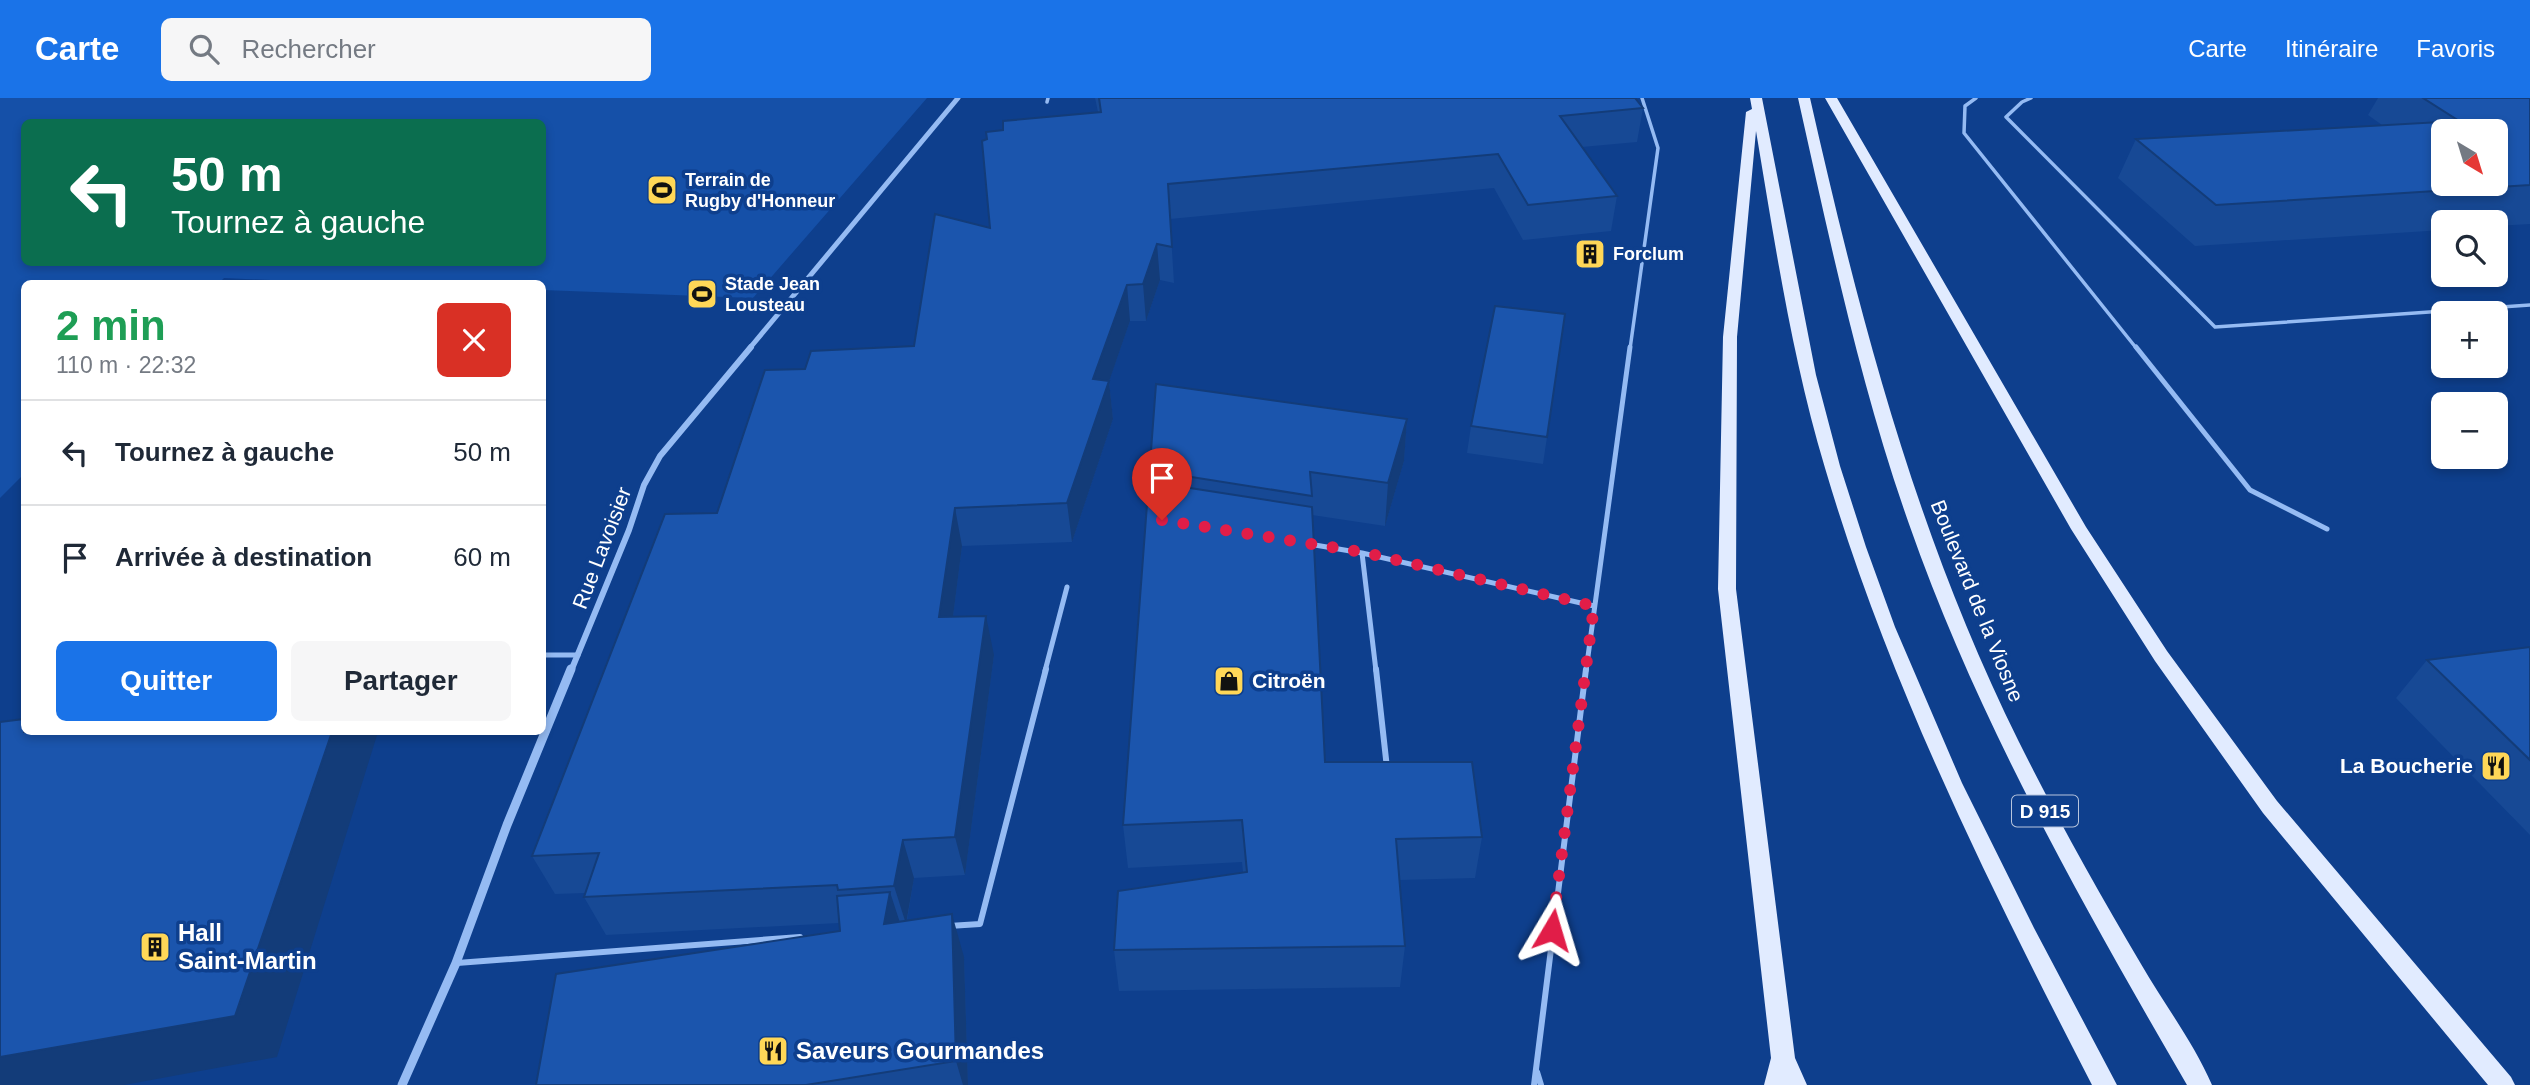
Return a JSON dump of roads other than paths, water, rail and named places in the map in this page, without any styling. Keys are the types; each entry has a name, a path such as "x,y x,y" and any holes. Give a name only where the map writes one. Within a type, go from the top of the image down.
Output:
{"main road":[{"path":"1754,98 1730,337 1727,589 1783,1058 1796,1085"},
{"path":"1754,98 1794,308 1831,464 1874,593 1946,772 1998,881 2105,1085"},
{"name":"Boulevard de la Viosne","path":"1804,98 1877,399 1917,525 1957,625 2008,739 2068,854 2200,1085"},
{"path":"1831,98 2078,529 2161,656 2270,807 2503,1085"},
{"path":"1776,1085 1783,1058"}],"street":[{"name":"Rue Lavoisier","path":"546,734 645,485 660,456 958,98"},
{"name":"Rue Lavoisier","path":"402,1085 456,963 546,735"}],"lane":[{"path":"1534,1085 1594,606 1658,148 1642,98"},
{"path":"1976,98 1965,106 1964,133 2250,490 2327,529"},
{"path":"2031,98 2022,102 2006,117 2215,327 2530,305"},
{"path":"1295,542 1362,552 1594,606"},
{"path":"1362,552 1387,770"},
{"path":"938,927 980,924 1068,587"},
{"path":"546,655 579,655"},
{"path":"456,963 813,936"},
{"path":"1535,1065 1541,1085"}],"place":[{"name":"Terrain de Rugby d'Honneur","path":"662,190"},
{"name":"Forclum","path":"1590,254"},
{"name":"Stade Jean Lousteau","path":"702,294"},
{"name":"Citroën","path":"1229,681"},
{"name":"La Boucherie","path":"2496,766"},
{"name":"Hall Saint-Martin","path":"155,947"},
{"name":"Saveurs Gourmandes","path":"773,1051"}]}
